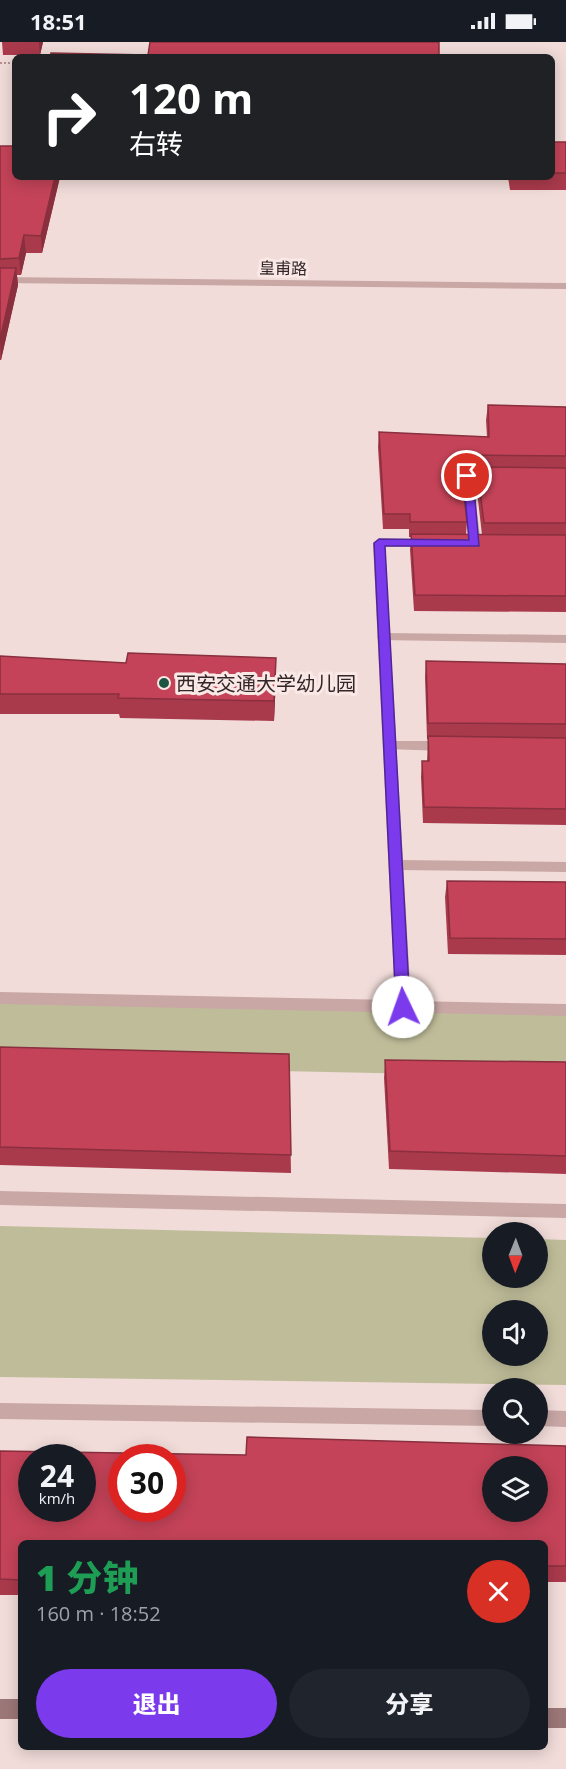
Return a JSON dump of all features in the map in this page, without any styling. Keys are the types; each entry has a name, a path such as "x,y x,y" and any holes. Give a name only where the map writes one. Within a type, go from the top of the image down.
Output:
{"street":[{"name":"皇甫路","path":"0,280 566,286"},
{"path":"403,1007 379,543 469,544 467,476 511,477"},
{"path":"384,637 566,639"},
{"path":"390,746 461,746"},
{"path":"397,865 566,867"},
{"path":"0,998 566,1010"},
{"path":"0,1198 566,1211"},
{"path":"0,1412 482,1418"},
{"path":"548,1419 566,1419"},
{"path":"0,1709 18,1709"},
{"path":"548,1718 566,1718"}],"shaded area":[{"path":"0,998 566,1010 566,1077 0,1065"},
{"path":"0,1226 482,1238 482,1288 548,1288 548,1239 566,1240 566,1385 548,1385 548,1378 482,1378 482,1384 0,1377"}],"building":[{"path":"150,42 439,42 439,54 148,54"},
{"path":"51,53 100,54 51,54"},
{"path":"555,142 566,142 566,173 555,173"},
{"path":"0,146 12,146 12,180 54,180 41,236 24,235 19,258 0,259"},
{"path":"0,268 16,268 0,340"},
{"path":"488,405 566,407 566,456 467,455 460,461 467,522 410,522 410,514 384,514 379,432 489,437"},
{"path":"477,467 566,468 566,523 484,523"},
{"path":"411,534 566,535 566,596 415,595"},
{"path":"128,653 276,658 274,701 118,698 119,694 0,694 0,656 126,663"},
{"path":"426,661 566,664 566,724 428,723"},
{"path":"428,736 566,738 566,809 424,807 422,761 429,761"},
{"path":"447,881 566,882 566,939 450,938"},
{"path":"0,1047 289,1054 291,1155 0,1147"},
{"path":"385,1060 566,1062 566,1156 390,1151"},
{"path":"247,1437 566,1446 566,1566 548,1566 548,1540 18,1540 18,1580 0,1579 0,1451 18,1451 18,1522 96,1522 96,1453 108,1453 108,1522 186,1522 186,1454 246,1455"}],"place":[{"name":"西安交通大学幼儿园","path":"164,683"}],"route":[{"path":"403,1007 379,543 475,544 467,476"}]}
